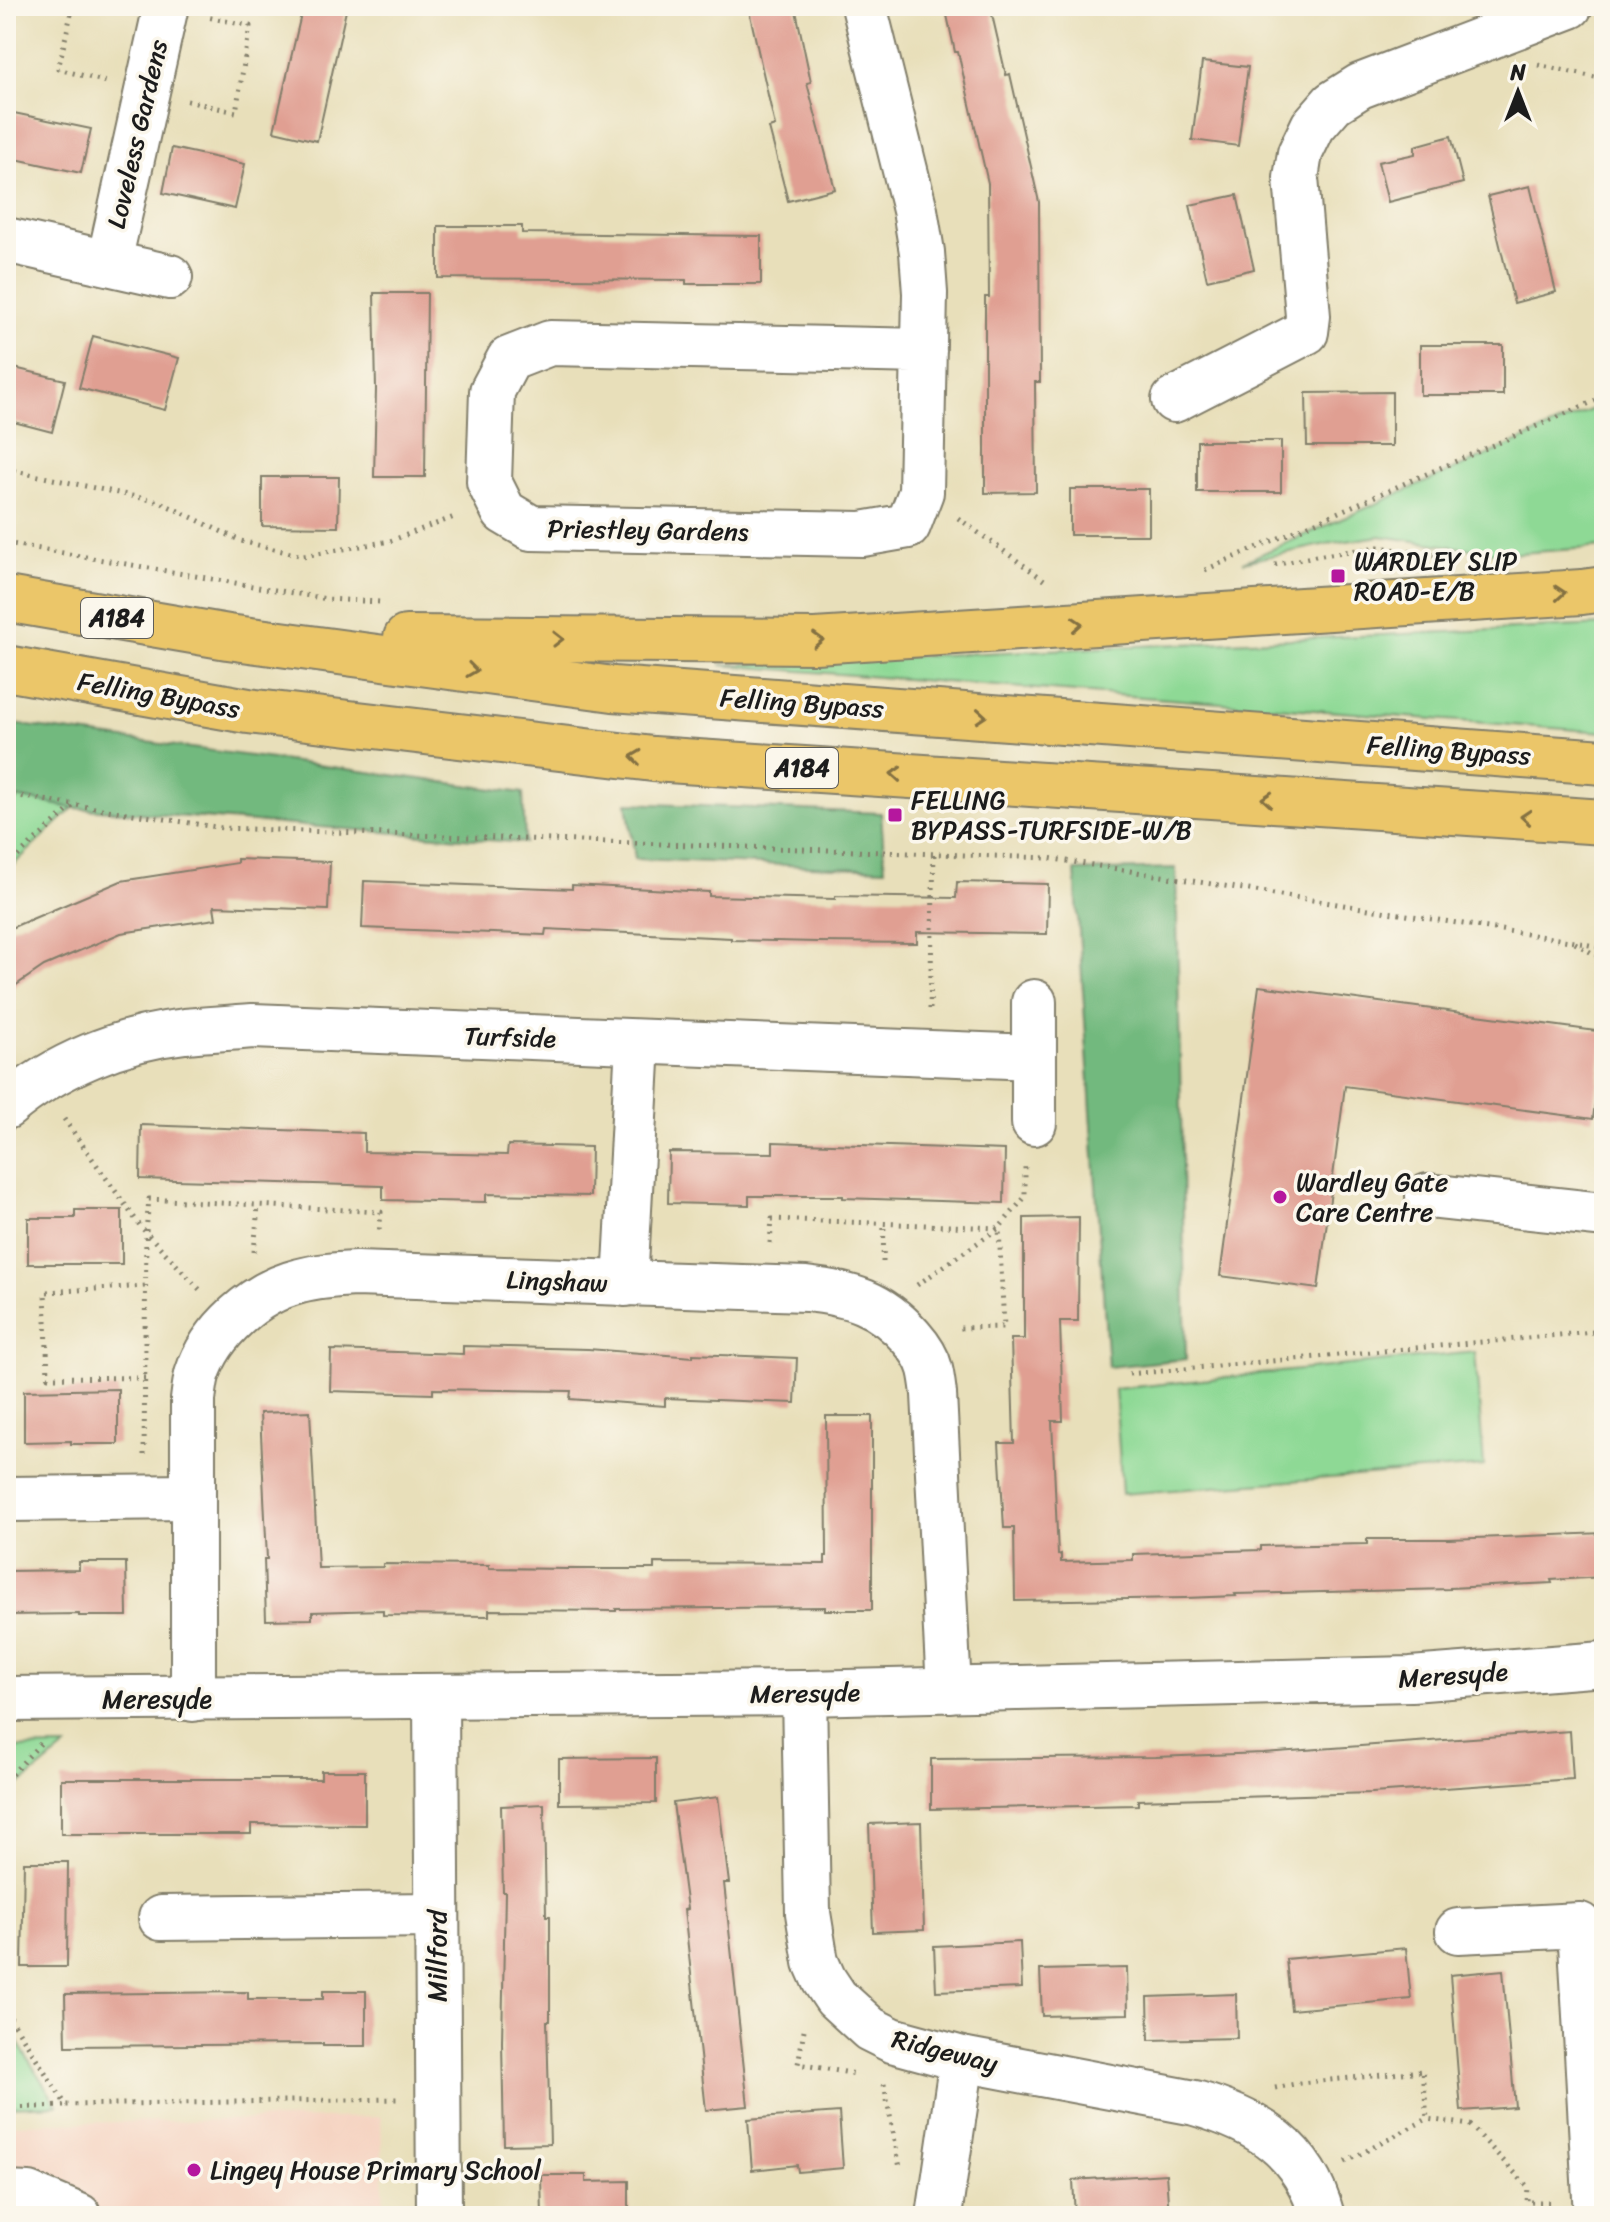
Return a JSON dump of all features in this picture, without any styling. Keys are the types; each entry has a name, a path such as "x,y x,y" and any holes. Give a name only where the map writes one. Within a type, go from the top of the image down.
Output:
{"highway":[{"path":"228,637 815,641 1604,589"},
{"name":"Felling Bypass","path":"6,599 228,637 613,689 1604,762"},
{"name":"Felling Bypass","path":"6,668 248,711 653,759 1604,822"}],"street":[{"name":"Loveless Gardens","path":"109,262 166,6"},
{"name":"Priestley Gardens","path":"498,500 504,512 531,528 862,534 908,526 921,492 925,293 922,252 915,210 864,6"},
{"path":"1174,400 1306,332 1308,316 1296,178 1300,153 1313,126 1333,103 1360,86 1570,6"},
{"path":"6,240 170,277"},
{"path":"498,500 489,482 492,391 509,359 550,343 924,351"},
{"path":"1034,1002 1034,1123"},
{"name":"Turfside","path":"11,1103 52,1075 134,1040 184,1031 253,1026 1032,1057"},
{"path":"625,1284 638,1043"},
{"path":"1428,1196 1604,1215"},
{"name":"Lingshaw","path":"193,1699 193,1400 197,1376 214,1342 230,1322 271,1291 297,1281 327,1275 356,1274 806,1289 836,1292 882,1310 918,1345 930,1367 934,1394 949,1690"},
{"path":"6,1499 192,1497"},
{"name":"Meresyde","path":"6,1699 949,1690 1411,1679 1604,1664"},
{"name":"Ridgeway","path":"804,1693 808,1913 816,1962 836,1998 870,2029 892,2040 962,2059 1195,2103 1227,2112 1275,2140 1295,2160 1316,2199"},
{"name":"Millford","path":"436,1696 439,2216"},
{"path":"161,1918 437,1915"},
{"path":"1458,1931 1580,1925 1596,2208"},
{"path":"939,2216 962,2059"},
{"path":"6,2194 29,2195 79,2216"}],"path":[{"path":"1217,575 1202,573 1604,397"},
{"path":"6,469 160,502 241,541 303,556 390,541 498,500"},
{"path":"921,492 1056,588 1040,589"},
{"path":"6,543 327,599 389,603"},
{"path":"1274,565 1378,547 1435,555"},
{"path":"6,794 222,828 1048,858 1604,948"},
{"path":"6,867 74,805"},
{"path":"929,1052 934,854"},
{"path":"1570,941 1604,960"},
{"path":"11,1103 51,1101 141,1227 230,1322"},
{"path":"882,1310 999,1228 1025,1197 1026,1127 1034,1123"},
{"path":"767,1288 772,1219 999,1228"},
{"path":"882,1310 884,1223"},
{"path":"918,1345 947,1328 1004,1327 999,1228"},
{"path":"145,1378 48,1377 45,1292 146,1286"},
{"path":"1129,1374 1604,1331"},
{"path":"6,2011 66,2105"},
{"path":"892,2040 883,2078 902,2179"},
{"path":"1270,2088 1423,2071 1427,2119"},
{"path":"6,2108 392,2098 438,2101"},
{"path":"1316,2199 1427,2119 1470,2125 1528,2187 1527,2202 1596,2208"}],"shaded area":[{"name":"Lingey House Primary School","path":"381,2117 384,2216 6,2216 6,2124"}],"green space":[{"path":"1604,404 1604,547 1505,554 1380,536 1243,562"},
{"path":"1604,625 1604,732 720,665"},
{"path":"6,723 523,793 525,843 73,808 6,795"},
{"path":"6,795 73,808 6,872"},
{"path":"627,803 881,813 885,869 635,859"},
{"path":"1176,868 1186,1359 1108,1367 1075,871"},
{"path":"1475,1352 1484,1466 1122,1494 1115,1389"},
{"path":"66,1747 6,1796 6,1748"},
{"path":"6,2024 57,2105 6,2107"}],"building":[{"path":"303,6 347,6 317,141 274,131"},
{"path":"748,6 795,6 811,82 807,83 835,189 788,201 769,128 775,126"},
{"path":"945,6 990,6 1006,75 1010,74 1039,202 1040,382 1035,382 1036,492 985,493 988,183"},
{"path":"1202,62 1248,67 1238,146 1192,140"},
{"path":"14,113 91,129 81,173 6,157"},
{"path":"1451,136 1463,183 1388,202 1378,162 1415,154 1415,146"},
{"path":"172,148 245,164 235,209 163,193"},
{"path":"1530,186 1556,292 1514,303 1488,196"},
{"path":"1237,195 1254,269 1207,280 1190,205"},
{"path":"438,226 522,226 522,233 761,236 761,284 686,284 686,280 438,278"},
{"path":"374,293 427,293 425,477 374,477"},
{"path":"93,336 179,358 165,410 79,388"},
{"path":"1420,345 1503,345 1503,395 1420,395"},
{"path":"6,366 65,380 52,432 6,420"},
{"path":"1392,392 1392,446 1307,446 1306,393"},
{"path":"1197,441 1281,441 1281,492 1197,492"},
{"path":"262,477 339,477 338,527 262,526"},
{"path":"1070,489 1149,489 1149,535 1070,535"},
{"path":"237,859 330,862 328,910 214,906 216,919 121,933 44,966 6,992 6,930 121,881 237,863"},
{"path":"364,881 572,889 572,885 709,892 709,896 835,899 835,896 956,898 957,882 1048,884 1047,934 917,932 917,943 731,940 546,929 545,935 362,928"},
{"name":"Wardley Gate Care Centre","path":"1259,986 1604,1032 1593,1119 1345,1086 1318,1289 1220,1276"},
{"path":"141,1125 364,1133 364,1152 507,1155 508,1145 591,1147 590,1196 486,1194 486,1202 383,1200 383,1186 140,1179"},
{"path":"773,1142 1005,1150 1004,1203 843,1196 749,1196 749,1205 668,1203 669,1152 773,1153"},
{"path":"75,1210 122,1210 122,1264 28,1264 28,1218 75,1218"},
{"path":"1079,1217 1078,1321 1060,1321 1063,1421 1052,1421 1058,1555 1061,1554 1061,1562 1133,1560 1133,1554 1261,1550 1261,1546 1367,1544 1367,1539 1604,1533 1604,1577 1450,1589 1015,1601 1014,1528 1004,1528 999,1443 1014,1443 1011,1339 1024,1339 1024,1218"},
{"path":"463,1346 588,1349 693,1357 693,1354 797,1358 795,1403 665,1398 665,1406 570,1399 571,1391 433,1389 433,1394 330,1391 331,1350 463,1354"},
{"path":"118,1389 118,1444 24,1442 24,1391"},
{"path":"310,1411 318,1568 383,1567 383,1564 654,1569 654,1563 825,1564 826,1416 872,1416 872,1610 825,1610 825,1607 489,1610 489,1616 383,1615 383,1610 312,1612 312,1619 266,1620 264,1559 267,1559 260,1413"},
{"path":"79,1562 126,1562 127,1616 6,1615 6,1571 79,1570"},
{"path":"1570,1731 1573,1779 1372,1793 1138,1800 1138,1805 931,1809 931,1759 1263,1753"},
{"path":"656,1758 656,1803 559,1804 559,1759"},
{"path":"321,1771 365,1771 365,1825 251,1824 251,1834 61,1834 61,1779 321,1779"},
{"path":"718,1797 729,1883 724,1883 748,2106 706,2110 684,1910 687,1909 673,1803"},
{"path":"544,1804 546,1916 550,1916 550,2021 547,2021 550,2144 504,2145 502,2042 505,1892 501,1806"},
{"path":"921,1822 924,1930 873,1932 869,1824"},
{"path":"24,1862 68,1862 67,1967 22,1967"},
{"path":"1020,1942 1022,1988 936,1991 934,1946"},
{"path":"1406,1948 1411,1999 1291,2010 1286,1959"},
{"path":"1127,1968 1128,2014 1042,2016 1040,1970"},
{"path":"1503,1970 1515,2107 1461,2111 1450,1975"},
{"path":"323,1991 366,1991 366,2046 66,2046 65,1994 248,1992 248,1999 323,1999"},
{"path":"1236,1994 1237,2038 1149,2040 1148,1997"},
{"path":"839,2112 843,2168 798,2172 797,2165 752,2170 748,2119"},
{"path":"1166,2174 1169,2216 1075,2216 1073,2180"},
{"path":"541,2175 586,2175 586,2182 629,2181 629,2216 542,2216"}],"place":[{"name":"WARDLEY SLIP ROAD-E/B","path":"1338,576"},
{"name":"FELLING BYPASS-TURFSIDE-W/B","path":"895,815"},
{"name":"Wardley Gate Care Centre","path":"1280,1197"},
{"name":"Lingey House Primary School","path":"194,2170"}]}
